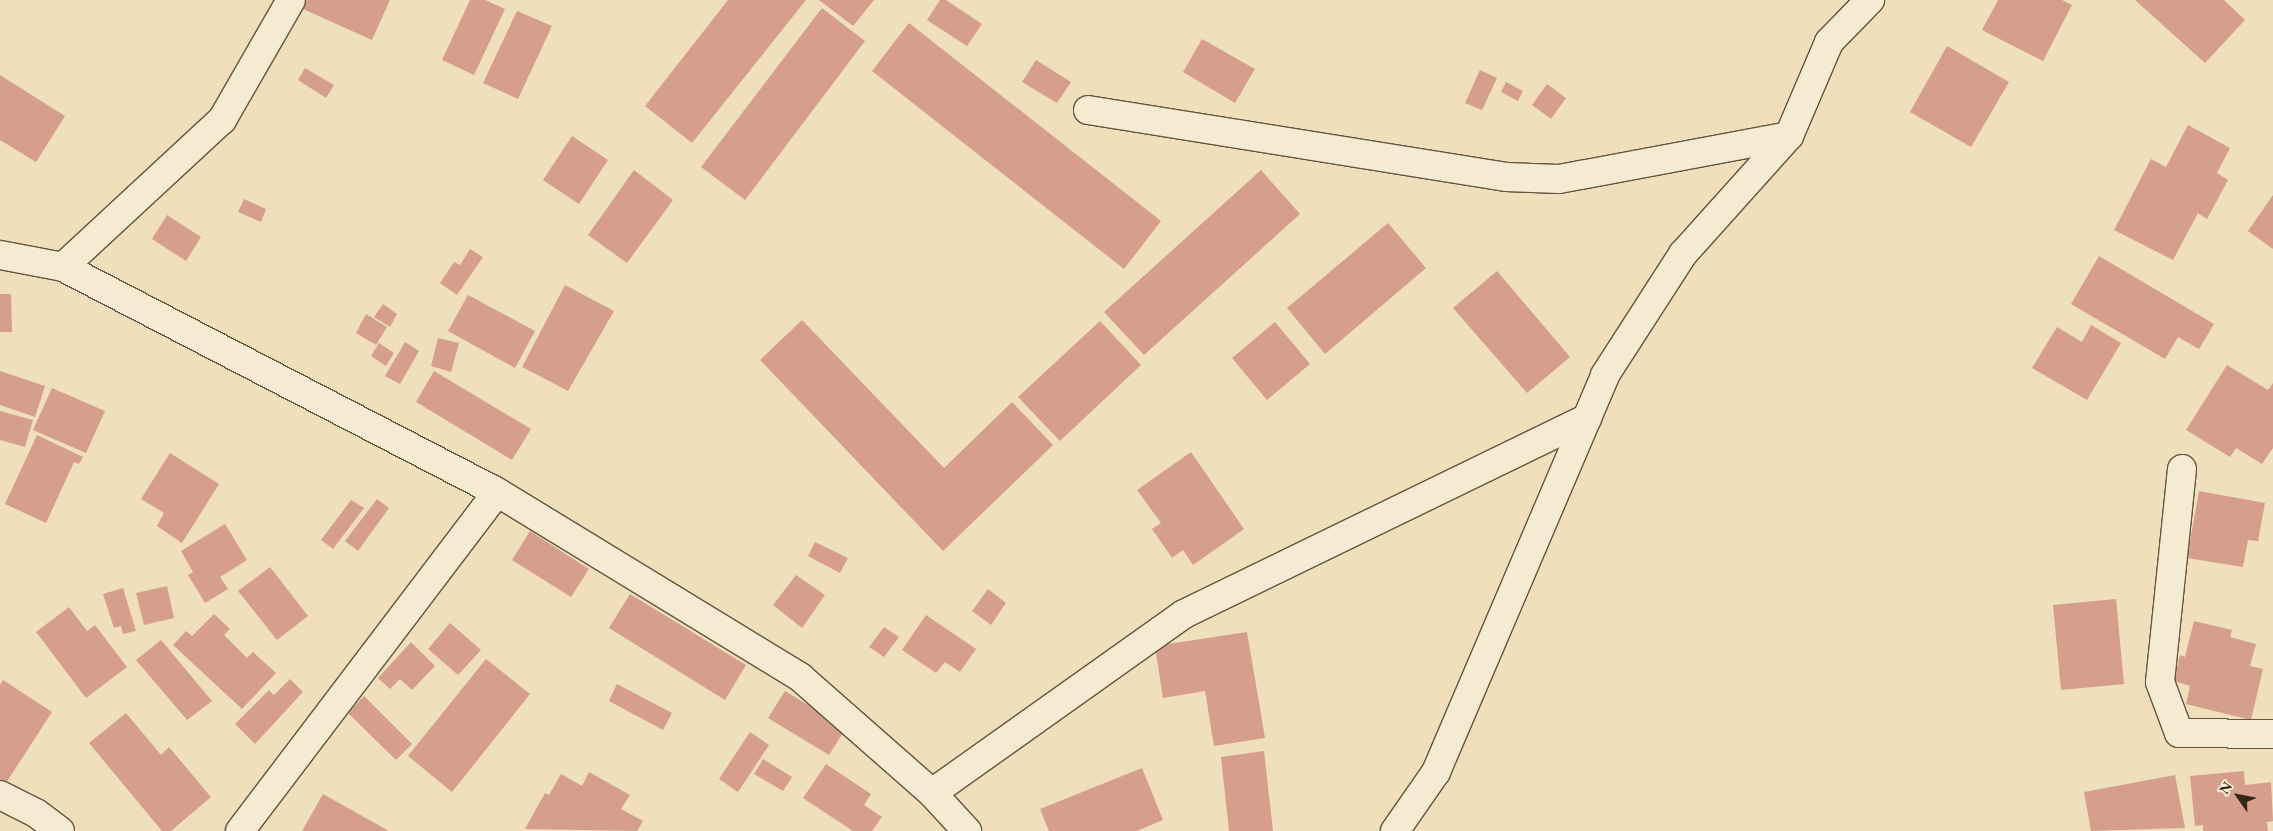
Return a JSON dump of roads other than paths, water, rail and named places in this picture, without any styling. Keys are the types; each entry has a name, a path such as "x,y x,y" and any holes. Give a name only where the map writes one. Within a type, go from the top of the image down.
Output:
{"street":[{"path":"63,268 222,120 291,0"},
{"path":"1394,831 1436,772 1605,375 1683,254 1789,136 1829,42 1870,0"},
{"path":"1088,110 1515,178 1560,179 1789,136"},
{"path":"0,255 63,268 497,492 800,677 932,793 967,831"},
{"path":"932,793 1184,614 1587,418"},
{"path":"2182,469 2160,682 2179,733 2273,734"},
{"path":"240,831 497,492"},
{"path":"0,795 36,813 60,831"}]}
